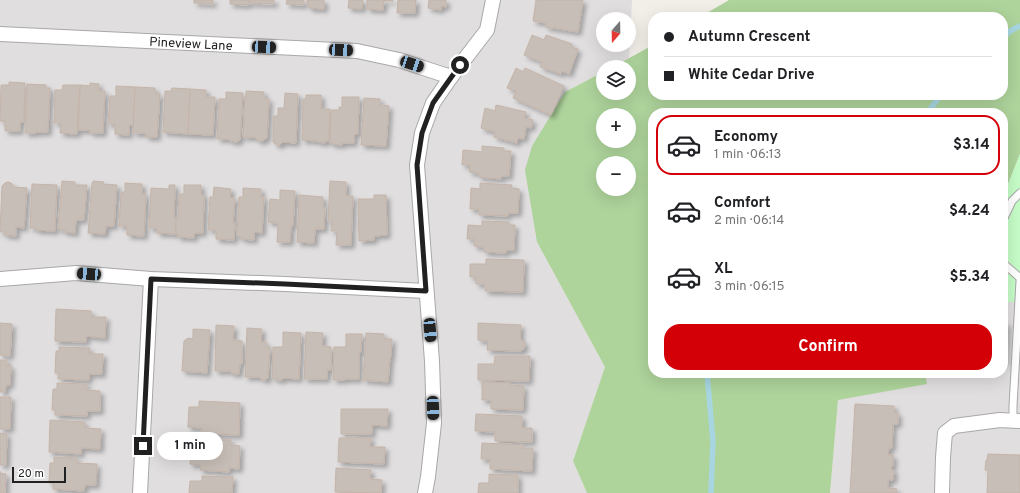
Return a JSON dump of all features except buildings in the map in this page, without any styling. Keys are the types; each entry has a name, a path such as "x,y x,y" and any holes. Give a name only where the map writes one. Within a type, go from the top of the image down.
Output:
{"street":[{"path":"426,493 434,423 432,361 417,165 422,133 433,103 487,30 493,0"},
{"name":"Pineview Lane","path":"0,34 357,51 399,60 451,77"},
{"path":"0,279 76,274 151,279 426,291"},
{"path":"140,493 151,279"},
{"path":"942,493 945,433 954,426 1000,420 1017,421"}],"lane":[{"path":"1008,209 1012,201 1020,193"},
{"path":"1008,268 1020,279 1013,406 1017,421"}],"shaded area":[{"path":"0,0 632,0 631,12 596,12 596,52 629,52 629,59 596,60 596,76 565,92 537,242 605,367 573,461 587,493 0,493"},
{"path":"1008,302 1020,302 1020,493 830,493 838,399 926,384 925,378 1008,378"}],"green space":[{"path":"729,0 1020,0 1020,154 1008,184 1008,108 648,108 648,378 926,378 927,384 838,400 830,493 587,493 573,461 605,367 537,242 525,170 532,146 565,92 596,76 596,100 636,100 636,60 626,60 648,48 648,100 1008,100 1008,12 709,12"},
{"path":"1020,154 1020,302 1008,302 1008,184"}],"waterway":[{"path":"1008,33 1020,26"},
{"path":"931,108 937,100"},
{"path":"707,378 713,441 711,493"}],"route":[{"path":"143,446 151,279 426,291 417,165 418,154 422,133 433,103 460,65"}]}
